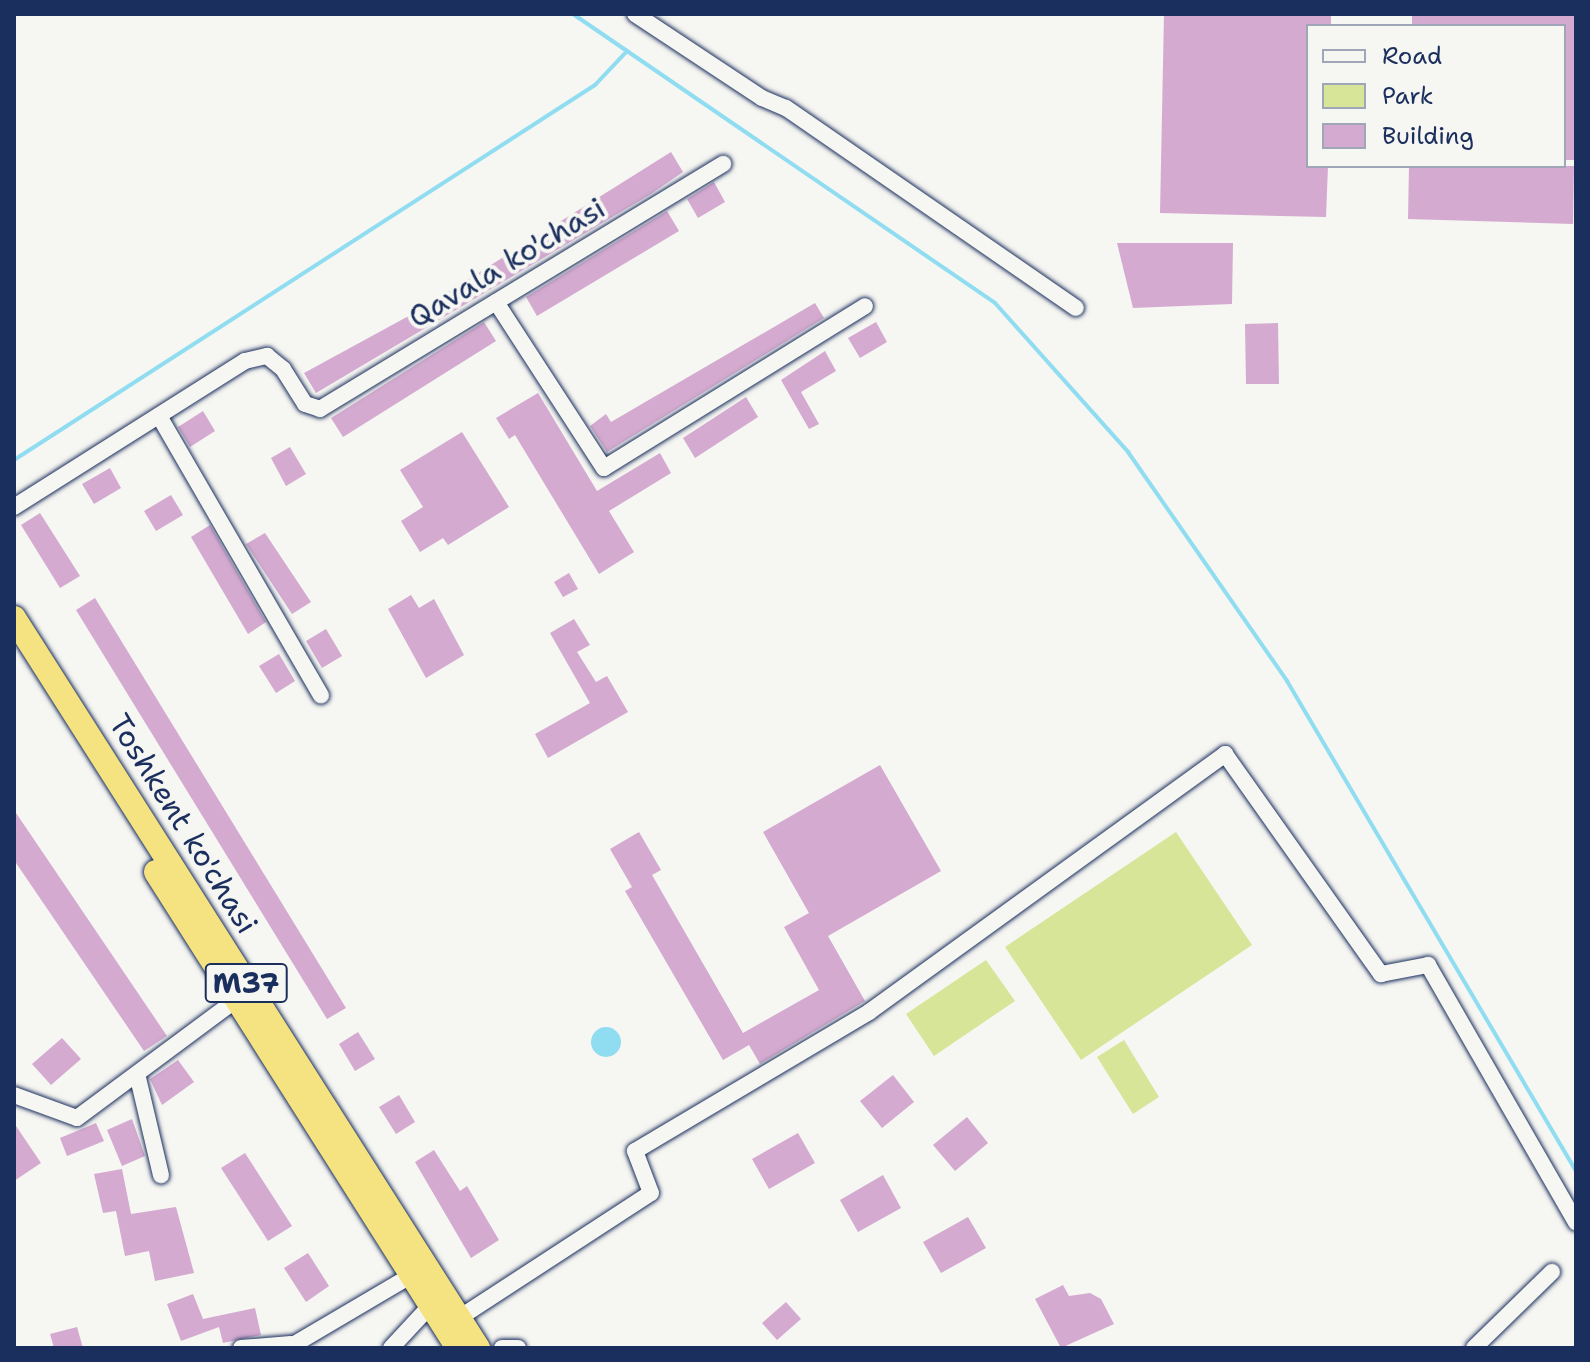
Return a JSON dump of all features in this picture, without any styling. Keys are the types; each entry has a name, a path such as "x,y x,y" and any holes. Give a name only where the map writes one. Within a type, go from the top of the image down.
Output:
{"highway":[{"name":"Toshkent ko'chasi","path":"14,618 478,1348"},
{"name":"Toshkent ko'chasi","path":"14,647 458,1348"}],"street":[{"path":"635,14 762,98 786,108 1076,308"},
{"name":"Qavala ko'chasi","path":"159,416 245,361 267,356 283,369 305,404 320,409 723,164"},
{"path":"496,302 604,468 865,306"},
{"path":"14,507 159,416 321,695"},
{"path":"459,1318 651,1193 635,1151 869,1012 1225,754 1381,974 1428,965 1576,1222"},
{"path":"14,1095 77,1118 138,1078 236,1000"},
{"path":"138,1078 161,1175"},
{"path":"1474,1348 1552,1272"},
{"path":"241,1348 290,1346 412,1275"},
{"path":"391,1348 431,1305"},
{"path":"502,1348 518,1348"}],"green space":[{"path":"1176,832 1252,945 1081,1060 1005,947"},
{"path":"986,960 1015,1001 934,1056 906,1014"},
{"path":"1124,1040 1159,1097 1133,1114 1097,1057"}],"water":[{"path":"606,1027 617,1031 621,1042 617,1053 606,1057 595,1053 591,1042 595,1031"}],"building":[{"path":"1164,14 1331,14 1331,24 1306,24 1306,168 1328,168 1326,217 1160,213"},
{"path":"1412,14 1576,14 1574,160 1566,160 1566,24 1412,24"},
{"path":"671,152 683,172 651,194 316,393 304,373 416,312"},
{"path":"1574,166 1573,224 1408,219 1409,168"},
{"path":"714,182 725,202 698,218 687,199"},
{"path":"667,211 679,231 537,316 526,297"},
{"path":"1117,243 1233,243 1232,304 1133,308"},
{"path":"815,303 824,318 607,452 590,426 606,414 611,422"},
{"path":"484,322 496,341 343,437 331,418"},
{"path":"876,322 887,342 860,358 848,338"},
{"path":"1278,323 1279,384 1246,384 1245,324"},
{"path":"825,351 836,371 801,392 819,424 809,429 781,380"},
{"path":"538,393 597,491 660,453 671,473 609,511 634,552 599,574 515,435 509,439 496,418"},
{"path":"746,397 758,417 695,458 683,438"},
{"path":"203,411 215,431 190,447 178,427"},
{"path":"462,432 509,507 448,545 443,538 420,552 401,521 423,507 400,470"},
{"path":"290,447 306,474 286,486 271,458"},
{"path":"110,468 121,488 94,504 82,484"},
{"path":"171,495 183,515 156,531 144,511"},
{"path":"40,513 80,576 60,588 21,525"},
{"path":"210,525 266,622 248,634 191,537"},
{"path":"265,533 311,602 292,614 246,544"},
{"path":"569,573 578,589 563,597 554,582"},
{"path":"411,595 419,608 434,599 464,655 426,678 388,609"},
{"path":"95,598 346,1008 327,1019 76,610"},
{"path":"574,619 590,645 577,652 596,682 607,676 628,712 548,758 535,734 590,703 550,633"},
{"path":"326,629 342,656 322,668 306,641"},
{"path":"279,654 295,681 276,693 259,666"},
{"path":"880,765 941,871 828,936 865,1001 760,1064 749,1045 723,1060 625,891 632,887 610,849 639,832 661,870 652,875 743,1033 819,990 784,927 809,913 763,832"},
{"path":"14,810 167,1036 144,1051 14,860"},
{"path":"358,1032 375,1059 355,1071 339,1044"},
{"path":"62,1038 81,1059 51,1085 32,1064"},
{"path":"178,1060 194,1082 162,1105 150,1079"},
{"path":"893,1075 914,1102 882,1128 860,1101"},
{"path":"399,1095 415,1122 396,1134 379,1107"},
{"path":"967,1117 988,1143 955,1171 933,1145"},
{"path":"132,1119 145,1156 122,1166 107,1130"},
{"path":"14,1123 41,1163 14,1181"},
{"path":"96,1123 104,1141 67,1156 60,1138"},
{"path":"798,1133 815,1163 769,1189 752,1159"},
{"path":"434,1150 460,1191 467,1186 499,1240 471,1258 415,1162"},
{"path":"245,1153 292,1226 268,1241 221,1168"},
{"path":"122,1169 131,1214 176,1207 194,1273 155,1281 149,1251 125,1256 116,1211 103,1213 94,1174"},
{"path":"883,1175 901,1208 858,1232 840,1200"},
{"path":"968,1217 986,1248 941,1273 923,1242"},
{"path":"308,1253 329,1286 306,1302 284,1268"},
{"path":"1063,1285 1069,1296 1090,1293 1101,1299 1114,1324 1061,1348 1035,1299"},
{"path":"193,1294 203,1319 255,1308 261,1335 223,1343 219,1327 181,1341 167,1304"},
{"path":"786,1302 801,1319 777,1340 762,1323"},
{"path":"77,1327 83,1348 54,1348 50,1334"}],"waterway":[{"path":"573,14 995,303 1128,452 1287,681 1576,1171"},
{"path":"14,460 595,85 627,51"}]}
